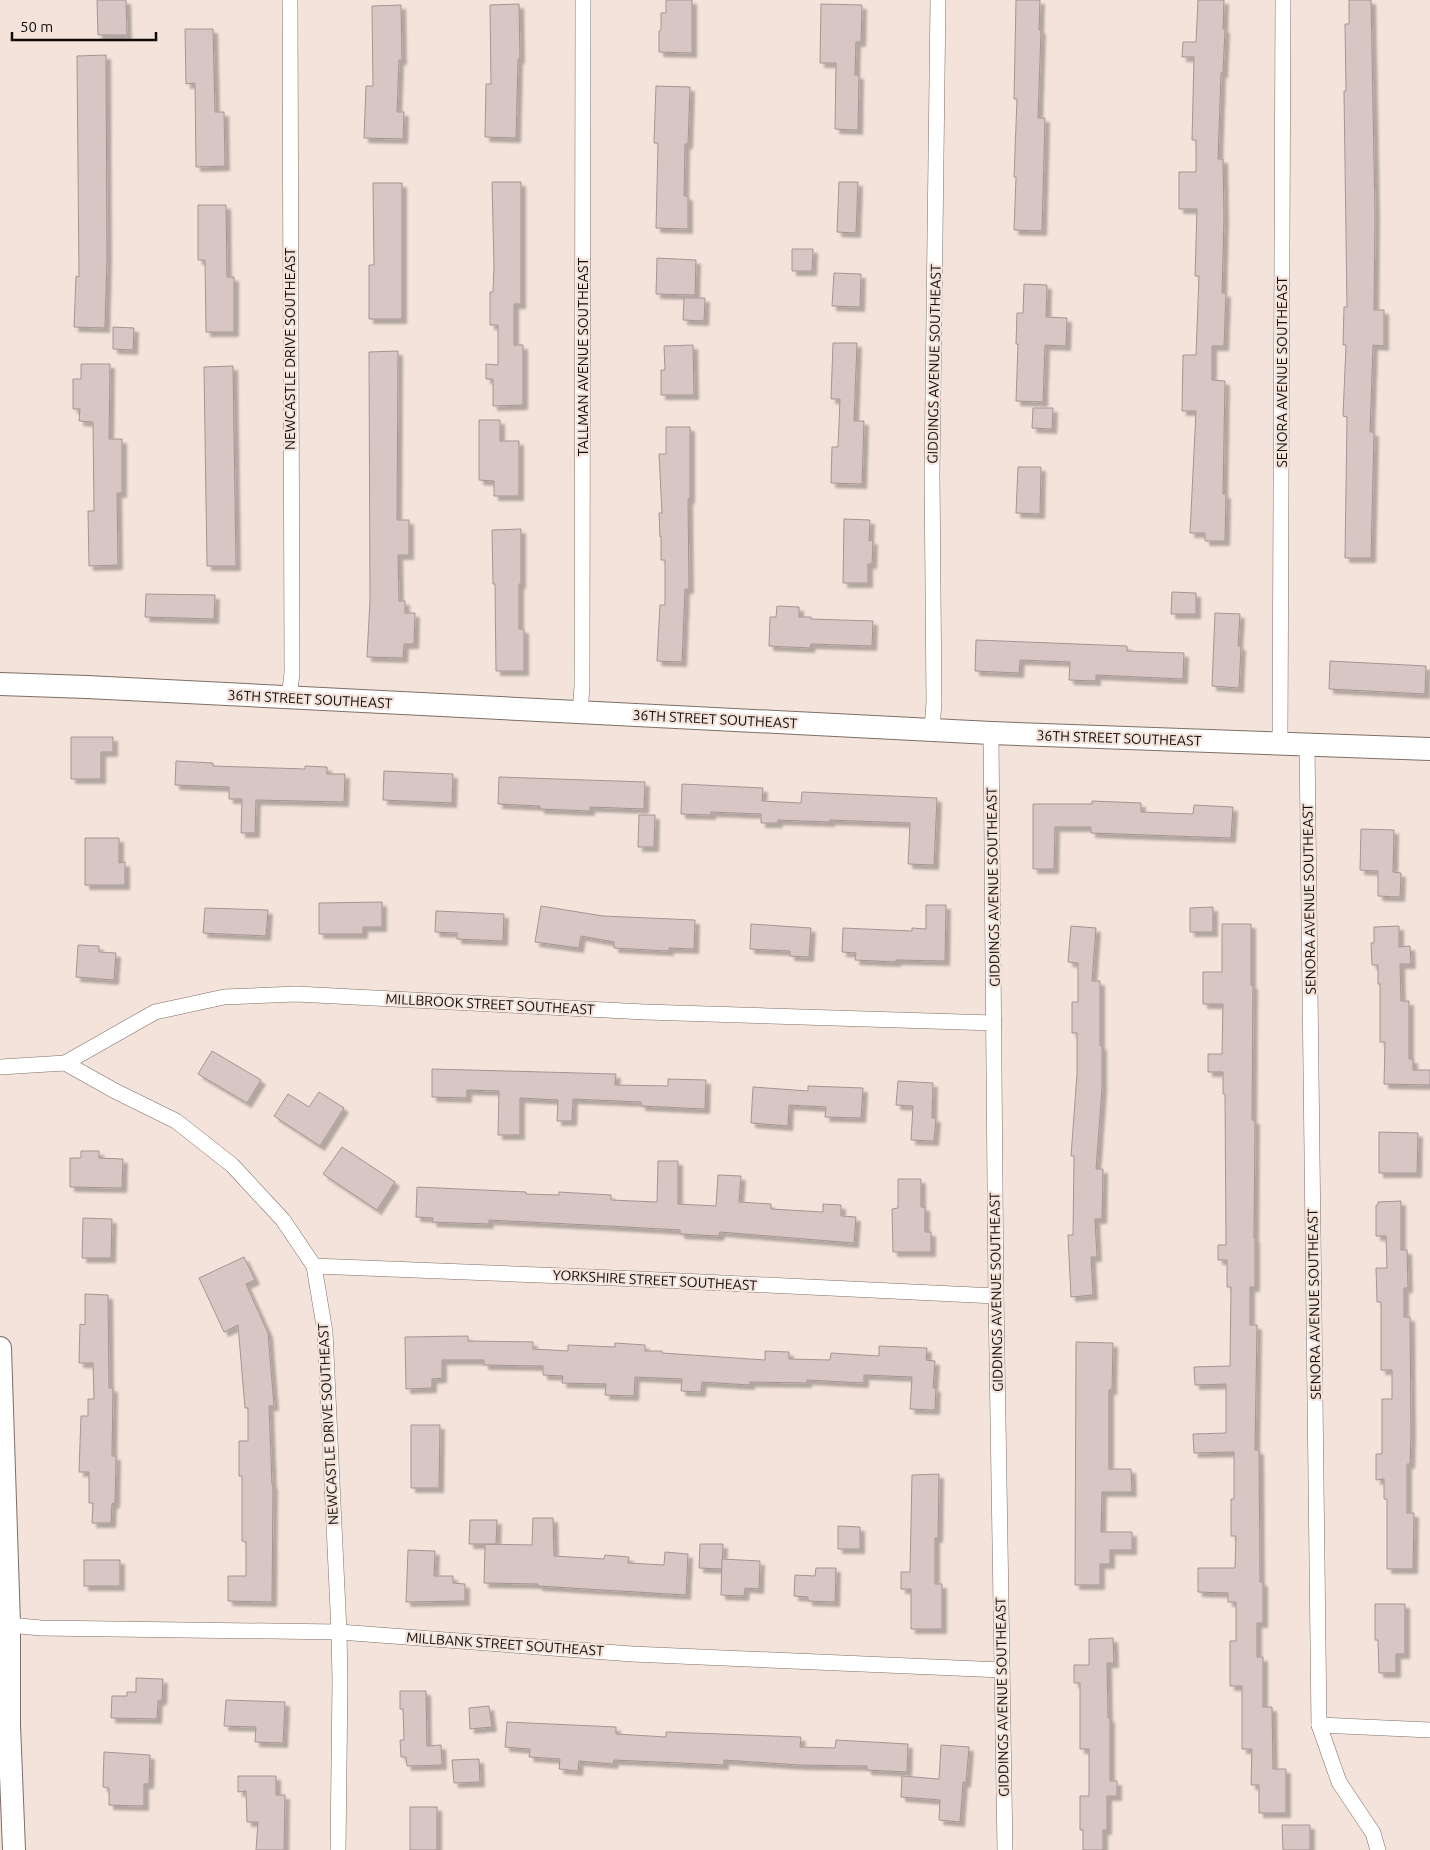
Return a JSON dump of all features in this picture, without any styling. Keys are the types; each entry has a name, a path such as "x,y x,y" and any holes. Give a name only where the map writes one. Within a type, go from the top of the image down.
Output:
{"street":[{"name":"NEWCASTLE DRIVE SOUTHEAST","path":"289,698 292,673 290,0"},
{"name":"TALLMAN AVENUE SOUTHEAST","path":"580,713 582,686 583,463 583,0"},
{"name":"GIDDINGS AVENUE SOUTHEAST","path":"932,729 934,702 932,474 938,0"},
{"name":"SENORA AVENUE SOUTHEAST","path":"1280,743 1282,0"},
{"name":"36TH STREET SOUTHEAST","path":"0,684 991,733 1430,749"},
{"name":"GIDDINGS AVENUE SOUTHEAST","path":"991,733 996,1296 1005,1850"},
{"name":"SENORA AVENUE SOUTHEAST","path":"1307,744 1319,1725 1339,1782 1373,1833 1378,1850"},
{"name":"MILLBROOK STREET SOUTHEAST","path":"0,1067 65,1063 154,1012 224,997 296,994 645,1012 994,1023"},
{"name":"NEWCASTLE DRIVE SOUTHEAST","path":"65,1063 115,1092 176,1121 225,1160 283,1220 314,1266 325,1332 339,1632 338,1850"},
{"name":"YORKSHIRE STREET SOUTHEAST","path":"314,1266 996,1296"},
{"path":"0,1348 8,1625 5,1725 14,1850"},
{"name":"MILLBANK STREET SOUTHEAST","path":"8,1625 41,1628 339,1632 632,1654 1002,1670"},
{"path":"1319,1725 1430,1730"}],"building":[{"path":"97,0 126,0 127,35 98,35"},
{"path":"666,0 692,0 692,53 659,52 661,13 666,13"},
{"path":"1016,0 1040,0 1039,30 1041,30 1038,118 1045,118 1042,231 1014,230 1017,99 1014,99"},
{"path":"1198,0 1224,0 1223,29 1225,29 1223,73 1221,73 1218,159 1223,159 1222,293 1226,293 1224,346 1212,346 1212,380 1225,381 1223,494 1226,494 1225,541 1205,541 1205,533 1190,533 1196,411 1182,411 1183,355 1196,355 1199,276 1195,276 1197,209 1179,209 1179,172 1196,172 1196,140 1192,140 1194,57 1182,57 1183,42 1196,42"},
{"path":"1349,0 1371,0 1375,215 1374,310 1384,310 1384,346 1373,345 1370,432 1374,432 1371,558 1345,558 1347,417 1343,416 1346,345 1343,345 1344,307 1347,307 1344,91 1346,91 1345,24 1349,24"},
{"path":"519,4 520,59 518,59 516,138 485,137 486,84 491,84 490,5"},
{"path":"821,4 862,5 861,42 856,42 855,75 859,75 858,130 835,129 836,63 820,63"},
{"path":"401,5 402,60 399,60 397,112 404,112 403,139 364,138 366,86 373,86 372,6"},
{"path":"185,29 213,29 215,112 224,112 225,166 196,167 195,83 186,84"},
{"path":"106,55 107,258 105,328 74,327 76,276 79,277 77,56"},
{"path":"656,86 690,87 688,144 685,144 684,196 688,196 688,229 656,228 658,143 654,143"},
{"path":"492,182 521,182 521,304 514,304 514,345 523,345 523,405 493,406 493,379 486,379 486,364 498,365 498,325 490,325 490,292 493,292 494,266"},
{"path":"839,182 858,182 856,233 837,232"},
{"path":"373,183 402,183 402,319 369,319 369,265 374,265"},
{"path":"198,205 226,205 227,277 234,277 234,332 206,332 205,260 198,260"},
{"path":"792,249 813,249 812,271 792,271"},
{"path":"657,258 696,260 695,295 656,294"},
{"path":"834,273 861,274 860,307 832,306"},
{"path":"1024,284 1047,285 1046,317 1067,318 1066,346 1045,345 1043,402 1016,401 1017,313 1023,313"},
{"path":"684,298 705,298 704,321 683,320"},
{"path":"113,327 134,328 133,350 113,349"},
{"path":"833,343 857,343 854,421 864,421 862,484 831,483 832,447 838,447 840,399 831,399"},
{"path":"693,345 694,395 661,395 661,370 665,370 664,346"},
{"path":"398,351 397,520 409,520 409,555 398,555 399,601 405,601 405,613 415,613 414,644 404,644 403,658 367,657 370,600 369,352"},
{"path":"81,364 110,364 109,439 122,439 122,493 117,493 118,565 89,566 88,511 94,511 93,422 79,421 80,409 73,409 73,379 81,379"},
{"path":"233,366 236,566 207,566 204,367"},
{"path":"1033,408 1053,408 1052,429 1032,428"},
{"path":"479,420 500,420 500,441 519,441 519,496 494,496 494,481 479,480"},
{"path":"666,427 690,427 690,499 688,499 689,589 685,589 682,662 657,661 660,605 665,605 665,560 661,560 659,513 662,513 659,454 666,454"},
{"path":"1018,467 1041,467 1040,514 1016,513"},
{"path":"844,519 870,520 869,541 873,540 872,564 868,564 868,583 843,583"},
{"path":"521,529 519,629 524,629 524,671 496,671 492,530"},
{"path":"1172,592 1196,593 1196,614 1171,614"},
{"path":"146,594 215,595 214,619 145,617"},
{"path":"777,606 799,607 799,617 811,617 811,619 873,621 872,646 811,644 810,648 769,646 770,617 776,617"},
{"path":"1215,613 1240,614 1238,646 1241,646 1239,688 1212,686"},
{"path":"976,640 1127,646 1127,651 1184,653 1183,679 1096,675 1096,681 1069,680 1070,662 1020,660 1019,673 975,671"},
{"path":"1330,661 1426,666 1425,694 1329,689"},
{"path":"71,737 113,737 113,752 101,752 101,779 71,779"},
{"path":"176,761 213,763 213,766 305,769 305,766 327,767 327,774 345,774 344,802 256,800 255,833 241,833 242,799 229,799 229,787 175,785"},
{"path":"384,771 453,774 452,803 383,800"},
{"path":"499,777 645,782 644,809 590,807 590,811 540,809 540,806 498,804"},
{"path":"682,784 763,788 762,801 801,803 802,792 937,798 934,865 908,864 910,823 778,820 778,823 761,823 761,814 711,812 711,815 681,814"},
{"path":"1092,801 1141,803 1141,812 1193,814 1194,805 1233,807 1231,838 1091,833 1091,827 1055,827 1054,869 1033,869 1033,804 1092,804"},
{"path":"639,815 655,815 654,847 638,847"},
{"path":"1361,829 1394,830 1393,872 1401,873 1400,897 1378,896 1378,871 1360,870"},
{"path":"85,838 119,838 119,863 125,862 125,885 85,885"},
{"path":"382,902 382,927 363,927 363,934 319,934 319,903"},
{"path":"926,905 946,905 945,961 896,960 896,962 855,960 856,953 842,952 843,928 912,931 912,928 926,929"},
{"path":"541,906 603,916 695,920 694,949 669,948 669,951 614,948 614,942 581,936 579,948 535,942"},
{"path":"1213,907 1213,932 1190,932 1190,908"},
{"path":"205,908 268,910 266,936 203,933"},
{"path":"436,911 504,914 503,941 457,939 457,933 435,932"},
{"path":"751,924 811,928 809,957 790,956 790,951 750,949"},
{"path":"1222,924 1251,924 1251,985 1253,985 1252,1120 1255,1120 1255,1287 1250,1287 1250,1325 1257,1325 1255,1450 1259,1450 1260,1582 1263,1582 1263,1623 1257,1623 1257,1657 1263,1657 1263,1707 1272,1707 1273,1769 1286,1769 1286,1813 1259,1813 1259,1785 1251,1785 1252,1749 1242,1749 1242,1686 1230,1686 1230,1641 1236,1641 1236,1602 1228,1602 1228,1593 1198,1592 1198,1568 1235,1568 1236,1536 1231,1536 1231,1499 1234,1499 1234,1452 1194,1453 1193,1434 1226,1433 1226,1384 1195,1385 1194,1367 1230,1366 1231,1287 1227,1287 1227,1260 1218,1260 1218,1245 1226,1245 1225,1094 1223,1094 1223,1072 1208,1072 1208,1054 1222,1054 1223,1004 1203,1004 1203,972 1222,972"},
{"path":"1071,926 1096,928 1092,981 1100,981 1102,1088 1096,1169 1103,1169 1102,1219 1095,1219 1097,1257 1091,1257 1093,1295 1071,1297 1068,1235 1073,1235 1074,1156 1071,1156 1077,1074 1077,1033 1072,1033 1072,1002 1078,1002 1078,963 1068,962"},
{"path":"1399,926 1399,947 1410,946 1411,964 1400,964 1401,1001 1409,1001 1409,1059 1413,1059 1413,1070 1430,1070 1430,1085 1384,1084 1385,1042 1380,1042 1380,984 1378,984 1378,965 1372,965 1371,943 1374,943 1374,927"},
{"path":"78,945 99,946 99,952 116,953 114,980 76,977"},
{"path":"212,1051 261,1080 247,1103 198,1074"},
{"path":"432,1069 616,1074 615,1085 668,1086 668,1079 706,1080 705,1109 641,1106 641,1102 573,1099 572,1121 557,1121 558,1100 520,1098 520,1135 498,1135 499,1091 467,1090 467,1098 432,1097"},
{"path":"898,1081 933,1083 932,1118 936,1118 934,1141 911,1140 913,1106 896,1105"},
{"path":"808,1086 863,1088 861,1118 825,1117 826,1107 789,1105 788,1126 751,1123 753,1087 808,1091"},
{"path":"319,1092 344,1108 320,1146 274,1116 288,1094 309,1107"},
{"path":"1379,1132 1418,1133 1417,1173 1379,1173"},
{"path":"342,1147 395,1182 377,1210 323,1174"},
{"path":"81,1151 99,1151 99,1158 123,1159 122,1188 70,1187 70,1158 81,1158"},
{"path":"658,1161 678,1161 678,1204 716,1206 718,1175 741,1176 739,1202 771,1204 771,1209 823,1212 823,1204 841,1205 841,1216 856,1217 854,1243 720,1232 719,1236 680,1234 680,1230 489,1220 489,1224 432,1222 433,1218 416,1217 417,1187 526,1192 526,1194 559,1195 559,1192 611,1195 611,1200 657,1202"},
{"path":"898,1179 921,1179 921,1207 925,1207 925,1232 931,1232 931,1252 893,1252 892,1209 898,1208"},
{"path":"1401,1201 1401,1250 1407,1250 1408,1288 1404,1288 1404,1317 1410,1317 1411,1435 1410,1464 1407,1464 1407,1513 1414,1513 1413,1569 1387,1569 1387,1499 1384,1499 1384,1479 1376,1480 1376,1454 1382,1454 1382,1399 1392,1399 1392,1370 1381,1370 1381,1302 1377,1302 1376,1268 1387,1268 1386,1236 1376,1236 1376,1205 1378,1205 1378,1202"},
{"path":"83,1218 112,1219 111,1258 82,1258"},
{"path":"244,1257 255,1280 246,1284 268,1333 274,1406 269,1406 273,1485 272,1602 228,1601 228,1576 246,1576 246,1542 242,1541 242,1476 239,1476 239,1441 248,1441 248,1408 245,1408 238,1325 224,1332 199,1278"},
{"path":"85,1294 108,1295 109,1388 113,1388 112,1456 116,1456 115,1503 112,1504 111,1523 92,1523 93,1503 89,1503 89,1472 79,1472 81,1416 88,1416 88,1399 94,1399 93,1363 79,1363 80,1324 85,1325"},
{"path":"468,1336 468,1341 533,1342 533,1349 568,1351 568,1345 615,1347 615,1343 645,1345 645,1351 662,1351 662,1353 765,1360 765,1351 789,1352 789,1359 830,1360 831,1353 879,1356 879,1346 927,1348 926,1360 935,1361 933,1388 936,1388 935,1410 910,1409 912,1377 864,1375 864,1383 807,1380 807,1383 750,1382 750,1385 702,1382 701,1392 681,1391 682,1379 635,1377 634,1396 605,1395 606,1384 562,1383 563,1376 543,1375 543,1366 484,1365 484,1360 442,1360 442,1378 432,1379 432,1388 406,1389 405,1337"},
{"path":"1076,1342 1113,1343 1112,1390 1109,1390 1109,1469 1131,1469 1132,1492 1102,1492 1101,1532 1132,1532 1132,1550 1110,1550 1110,1564 1100,1564 1100,1585 1075,1585"},
{"path":"411,1425 440,1425 439,1488 411,1488"},
{"path":"939,1474 938,1538 935,1538 935,1584 942,1584 942,1629 911,1629 911,1589 901,1589 901,1572 910,1572 912,1475"},
{"path":"533,1518 553,1518 554,1556 604,1559 605,1555 629,1557 628,1563 664,1565 665,1552 688,1554 686,1595 538,1586 538,1584 484,1583 485,1544 532,1545"},
{"path":"470,1520 497,1520 496,1544 469,1544"},
{"path":"838,1526 860,1527 860,1549 838,1549"},
{"path":"700,1544 723,1544 722,1569 699,1568"},
{"path":"408,1550 435,1551 434,1576 453,1576 453,1583 465,1584 465,1601 406,1602"},
{"path":"722,1559 760,1561 759,1589 745,1588 744,1596 721,1595"},
{"path":"84,1560 120,1560 120,1586 84,1586"},
{"path":"816,1568 836,1568 835,1602 808,1601 808,1597 794,1596 795,1575 815,1576"},
{"path":"1375,1604 1405,1604 1405,1654 1396,1654 1396,1673 1379,1673 1378,1640 1375,1640"},
{"path":"1113,1638 1114,1663 1107,1663 1108,1718 1110,1718 1110,1781 1117,1781 1117,1796 1107,1796 1107,1830 1103,1830 1103,1850 1083,1850 1083,1830 1080,1830 1080,1796 1089,1796 1089,1749 1080,1749 1080,1683 1074,1683 1074,1665 1089,1665 1089,1639"},
{"path":"136,1678 163,1679 162,1700 158,1701 157,1719 111,1718 112,1696 127,1696 127,1692 136,1692"},
{"path":"400,1691 426,1691 427,1746 441,1745 442,1765 407,1766 406,1757 401,1757 400,1740 404,1740 403,1709 400,1709"},
{"path":"226,1700 285,1702 283,1743 255,1742 256,1727 224,1726"},
{"path":"489,1706 492,1727 470,1729 469,1708"},
{"path":"507,1722 616,1727 616,1734 666,1737 666,1732 801,1737 800,1747 835,1748 836,1740 908,1744 907,1772 867,1770 867,1766 799,1765 724,1760 724,1765 614,1760 613,1764 579,1761 578,1771 559,1769 560,1759 529,1757 530,1749 505,1747"},
{"path":"941,1745 969,1747 966,1783 963,1782 960,1822 939,1820 940,1800 901,1797 902,1776 939,1779"},
{"path":"104,1752 150,1755 149,1784 144,1784 144,1806 109,1805 109,1788 103,1787"},
{"path":"479,1759 480,1782 454,1783 452,1760"},
{"path":"238,1776 276,1776 276,1795 285,1795 284,1850 256,1850 258,1822 247,1822 246,1791 238,1792"},
{"path":"410,1807 437,1807 437,1850 410,1850"},
{"path":"1282,1825 1310,1825 1310,1850 1283,1850"}]}
